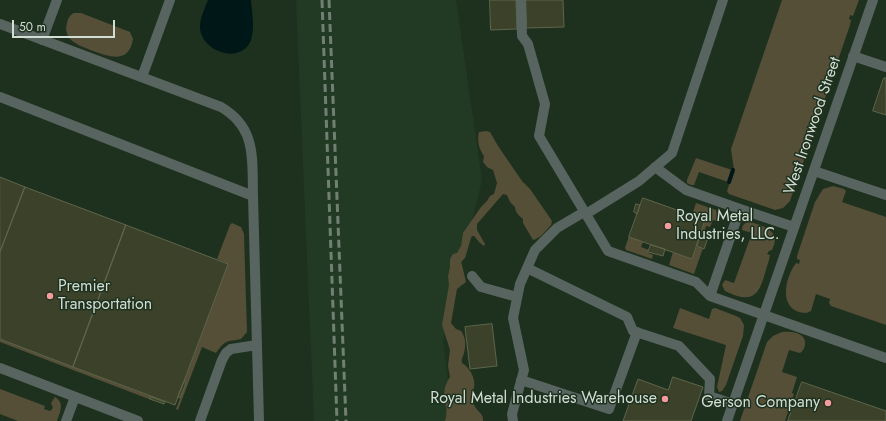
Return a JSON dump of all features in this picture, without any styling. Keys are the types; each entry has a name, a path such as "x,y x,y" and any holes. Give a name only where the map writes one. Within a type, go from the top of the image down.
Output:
{"street":[{"path":"42,40 57,0"},
{"path":"142,77 170,0"},
{"path":"521,0 522,36 528,44 545,104 539,136 608,251 696,282 710,296 886,358"},
{"path":"513,421 512,414 524,370 513,318 520,284 535,250 557,228 639,181 672,153 722,0"},
{"name":"West Ironwood Street","path":"728,421 873,0"},
{"path":"0,24 221,107 237,118 244,128 249,139 252,153 259,421"},
{"path":"853,56 886,67"},
{"path":"0,97 253,196"},
{"path":"655,167 686,190 794,227"},
{"path":"814,171 886,195"},
{"path":"710,296 740,209"},
{"path":"527,268 627,317 633,331 679,346 710,379 709,396 733,404"},
{"path":"472,276 481,287 517,297"},
{"path":"521,380 610,409 637,332"},
{"path":"200,421 222,360 226,353 231,349 257,345"},
{"path":"0,368 138,421"},
{"path":"66,421 75,397"}],"shaded area":[{"path":"208,0 251,0 253,31 251,40 246,48 239,52 230,54 214,49 207,43 202,36 200,24"},
{"path":"296,0 456,0 482,180 443,341 453,421 314,421"},
{"path":"782,0 859,0 853,16 850,15 850,25 790,201 783,208 775,210 729,194 727,191 734,170 731,149"},
{"path":"74,13 81,13 130,32 133,39 131,47 127,52 118,57 106,55 78,45 67,34 66,29 70,16"},
{"path":"479,132 490,132 522,181 530,189 552,221 551,225 541,236 533,240 523,223 523,219 510,202 507,195 503,194 477,224 477,230 485,244 484,246 474,236 472,236 465,258 461,262 466,282 457,289 451,323 456,329 461,331 464,336 465,347 462,363 473,377 474,384 472,401 481,414 483,421 445,421 446,409 444,395 446,384 450,377 448,366 450,350 442,325 449,285 448,276 450,259 453,254 457,253 461,246 463,233 481,207 490,196 494,194 497,183 493,170 487,167 483,162 484,156 479,145"},
{"path":"696,158 732,170 728,182 699,172 694,185 687,183"},
{"path":"833,186 846,191 842,202 886,217 886,325 831,306 829,303 830,299 816,294 811,311 806,313 797,311 791,307 787,301 786,294 789,277 796,263 799,264 800,260 797,259 797,256 815,202 823,189"},
{"path":"696,203 716,210 720,218 719,222 713,220 710,227 706,226 704,234 701,233 705,220 692,215"},
{"path":"750,222 761,225 770,230 775,238 772,250 767,254 770,255 769,260 760,287 752,296 745,297 737,296 725,291 722,285 725,280 734,283 752,233 742,230 743,225"},
{"path":"232,223 241,227 244,234 247,332 241,339 224,343 216,353 202,347 178,410 176,409 186,383 184,382 228,264 217,259"},
{"path":"629,236 643,242 641,247 649,250 648,253 653,255 652,259 626,250 625,248"},
{"path":"697,246 703,248 694,274 669,265 673,252 692,259"},
{"path":"680,308 709,319 712,309 715,308 740,318 744,325 743,336 726,385 722,391 719,392 717,387 726,345 673,328"},
{"path":"782,332 797,333 803,337 805,341 803,351 800,353 789,350 782,372 797,377 792,393 794,394 785,421 740,421 767,342 773,336"},
{"path":"0,339 155,398 154,401 0,342"},
{"path":"0,389 45,406 44,409 50,411 53,408 51,403 55,397 61,405 57,421 18,421 0,414"}],"building":[{"path":"490,0 516,0 517,29 491,30"},
{"path":"526,0 563,0 564,27 527,28"},
{"path":"884,78 886,78 886,115 873,111"},
{"path":"0,177 25,187 0,252"},
{"name":"Premier Transportation","path":"25,187 126,225 73,367 0,339 0,252"},
{"name":"Royal Metal Industries, LLC.","path":"643,198 705,220 692,259 629,237"},
{"path":"636,204 640,205 637,214 634,212"},
{"path":"126,225 228,264 175,405 73,367"},
{"path":"701,233 709,235 704,249 697,246"},
{"path":"651,245 665,249 663,256 648,252"},
{"path":"492,324 497,366 470,369 465,327"},
{"name":"Royal Metal Industries Warehouse","path":"673,377 703,387 691,421 623,421 638,379 668,390"},
{"path":"184,382 186,383 180,398 178,397"},
{"name":"Gerson Company","path":"802,382 886,411 886,421 788,421"},
{"path":"151,397 165,402 164,404 150,399"}],"waterway":[{"path":"729,182 733,170"}],"railway":[{"path":"322,0 337,421"},
{"path":"329,0 346,421"}],"place":[{"name":"Royal Metal Industries, LLC.","path":"668,226"},
{"name":"Premier Transportation","path":"50,296"},
{"name":"Royal Metal Industries Warehouse","path":"665,399"},
{"name":"Gerson Company","path":"828,403"}]}
